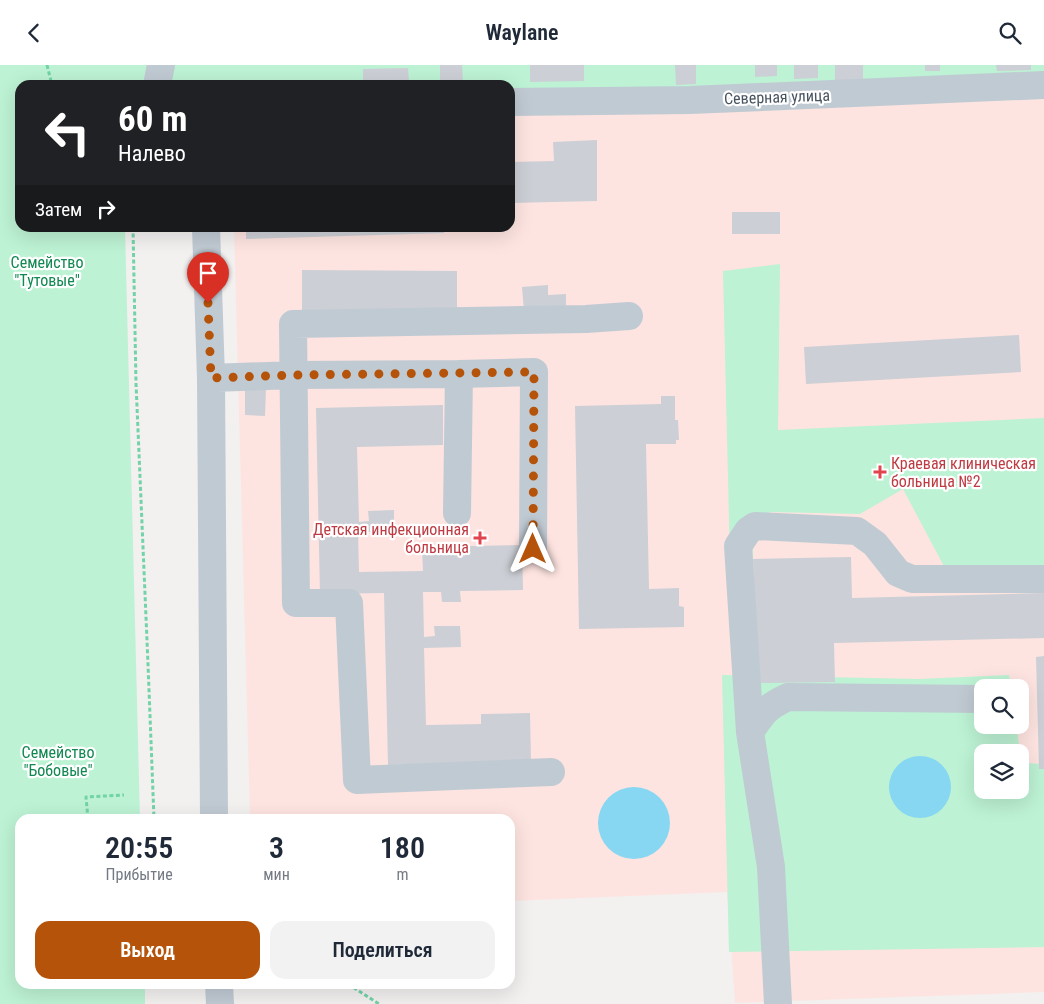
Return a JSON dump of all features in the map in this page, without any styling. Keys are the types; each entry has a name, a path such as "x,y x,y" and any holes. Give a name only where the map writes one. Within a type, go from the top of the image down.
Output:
{"street":[{"path":"158,80 161,65"},
{"name":"Северная улица","path":"515,102 690,100 1044,85"},
{"path":"206,232 211,378 214,814"},
{"path":"551,771 358,780 348,603 296,603 294,324 586,319 629,316"},
{"path":"211,378 534,372 533,549"},
{"path":"457,513 459,374"},
{"path":"778,1004 771,867 750,733 738,546 748,531 754,527 857,531 875,544 898,573 912,579 1044,579"},
{"path":"750,733 764,711 788,697 974,699"},
{"path":"219,989 220,1004"}],"path":[{"path":"47,65 51,80"},
{"path":"133,232 136,383 154,814"},
{"path":"88,814 86,797 124,795"},
{"path":"356,989 379,1004"}],"shaded area":[{"path":"1044,94 1044,992 735,1003 727,892 515,901 515,814 250,814 234,232 515,232 515,109"}],"green space":[{"path":"0,65 1044,65 1044,89 515,105 515,80 15,80 15,232 125,232 140,814 15,814 15,989 145,989 145,1004 0,1004"},
{"path":"780,264 778,430 1044,418 1044,573 947,572 903,489 860,514 770,512 753,545 753,595 731,602 723,271"},
{"path":"722,675 919,679 1009,675 1010,679 974,679 974,734 1017,734 1019,744 974,744 974,799 1029,799 1029,763 1044,764 1044,947 729,952"}],"water":[{"path":"914,756 926,756 942,765 949,775 951,787 949,799 942,809 926,818 914,818 903,813 894,804 889,793 889,781 894,770 903,761"},
{"path":"634,787 654,793 664,803 670,823 664,843 654,853 634,859 614,853 604,843 598,823 604,803 614,793"}],"building":[{"path":"440,65 462,65 463,80 440,80"},
{"path":"530,65 584,65 584,81 530,82"},
{"path":"675,65 696,65 696,84 676,85"},
{"path":"755,65 777,65 777,76 755,77"},
{"path":"794,65 818,65 818,78 794,79"},
{"path":"835,65 863,65 863,82 835,83"},
{"path":"925,65 940,65 940,71 925,71"},
{"path":"996,65 1031,65 1031,70 997,71"},
{"path":"408,68 409,80 363,80 363,69"},
{"path":"597,140 597,201 515,203 515,162 554,161 553,142"},
{"path":"732,212 780,212 780,234 732,234"},
{"path":"246,232 444,232 444,233 246,239"},
{"path":"302,270 457,271 457,316 302,315"},
{"path":"548,285 548,295 566,294 566,308 524,311 522,287"},
{"path":"1019,335 1021,372 806,384 804,347"},
{"path":"245,388 266,388 265,416 245,415"},
{"path":"661,396 675,396 675,420 678,420 679,440 676,440 676,444 646,444 649,589 679,588 679,606 684,607 684,627 579,629 575,406 661,404"},
{"path":"443,405 443,445 357,447 359,522 369,521 368,511 394,510 394,532 358,532 359,572 423,571 422,547 522,545 523,590 460,591 461,602 442,602 441,592 423,592 424,637 435,636 434,626 460,626 461,647 424,648 426,725 481,724 481,714 530,713 531,762 388,765 384,593 320,594 316,408"},
{"path":"851,557 852,598 1044,593 1044,638 834,643 835,682 757,683 753,559"},
{"path":"1044,656 1044,769 1039,769 1036,657"}],"place":[{"name":"Краевая клиническая больница №2","path":"880,472"},
{"name":"Детская инфекционная больница","path":"480,538"}],"route":[{"path":"208,303 211,378 534,372 533,549"}],"park label":[{"name":"Семейство \"Тутовые\"","path":"47,271"},
{"name":"Семейство \"Бобовые\"","path":"58,761"}]}
